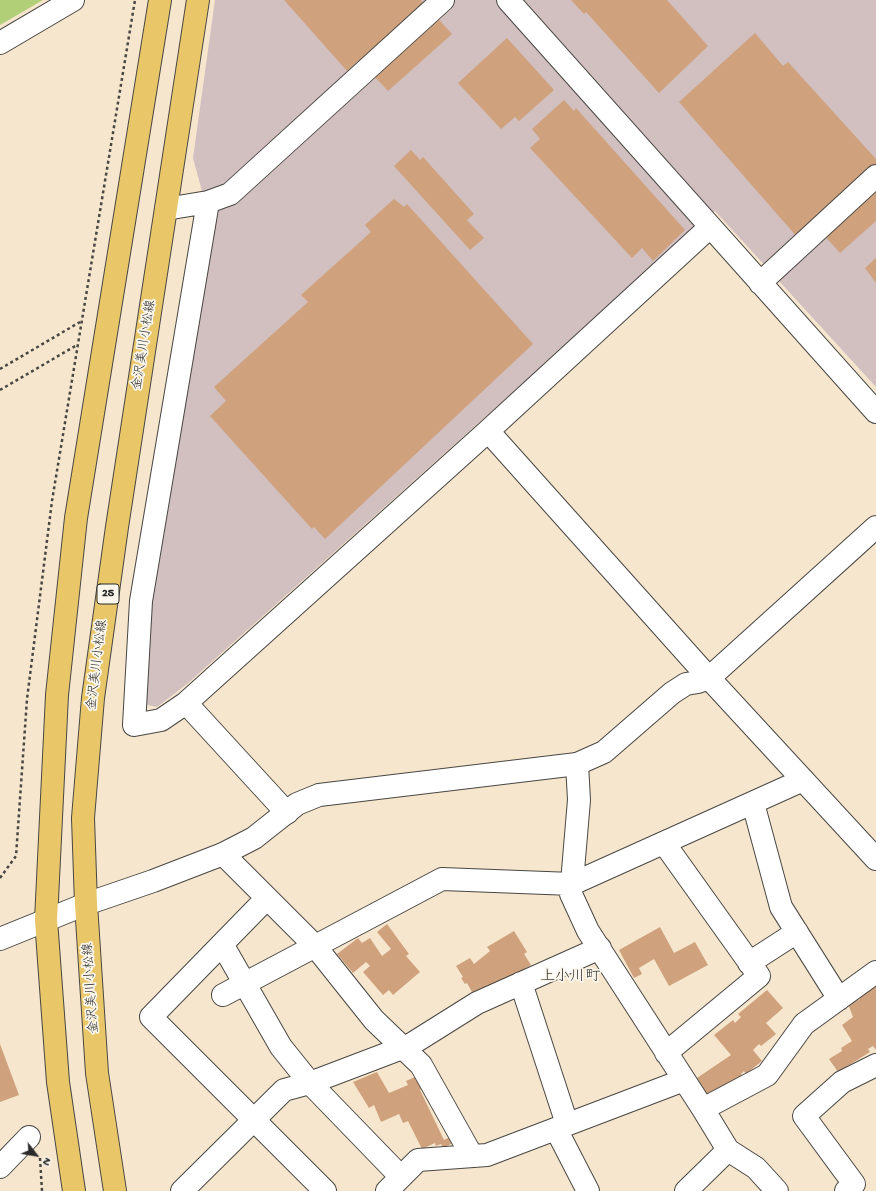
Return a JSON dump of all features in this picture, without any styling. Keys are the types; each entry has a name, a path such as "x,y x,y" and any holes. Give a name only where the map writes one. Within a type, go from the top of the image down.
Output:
{"main road":[{"path":"74,1191 58,1082 46,920 57,695 76,518 160,0"},
{"name":"金沢美川小松線","path":"115,1191 97,1073 86,904 83,818 93,698 117,527 198,0"}],"street":[{"path":"0,43 74,0"},
{"path":"166,209 208,202 230,194 443,0"},
{"path":"508,0 876,412"},
{"path":"760,283 876,176"},
{"path":"208,202 141,601 134,725 161,720 186,703 488,431 710,227"},
{"path":"488,431 709,678 876,859"},
{"path":"0,938 86,904 153,881 222,854 254,838 297,804 319,795 577,764 604,752 672,693 686,684 709,678 876,527"},
{"path":"186,703 287,812"},
{"path":"577,764 579,800 571,894 588,931 728,1150 756,1168 777,1191"},
{"path":"223,995 442,879 572,884 803,780"},
{"path":"753,803 781,907 839,999"},
{"path":"664,843 759,976 666,1053"},
{"path":"222,854 315,946 374,1020 421,1065 472,1156"},
{"path":"267,898 151,1017 325,1191"},
{"path":"750,963 797,932"},
{"path":"222,944 281,1048 394,1184 418,1160 488,1155 684,1080"},
{"path":"182,1191 284,1090 310,1083 402,1048 477,1003 600,948"},
{"path":"703,1109 767,1075 804,1024 876,972"},
{"path":"521,983 561,1126 588,1191"},
{"path":"846,1191 854,1184 804,1116 842,1082 876,1065"},
{"path":"0,1167 29,1138"},
{"path":"686,1191 728,1150"}],"path":[{"path":"0,369 81,322"},
{"path":"0,390 77,345"},
{"path":"29,1138 40,1155 42,1191"}],"shaded area":[{"path":"215,0 876,0 876,387 715,211 187,684 157,707 143,704 150,601 212,228 193,158"}],"green space":[{"path":"0,0 43,0 0,25"}],"building":[{"path":"284,0 421,0 452,34 388,91 359,60 347,71"},
{"path":"571,0 667,0 708,46 659,93 586,12 584,14"},
{"path":"755,33 783,66 788,62 876,159 876,221 840,253 814,224 798,238 679,102"},
{"path":"507,38 554,90 519,121 515,117 501,129 458,83"},
{"path":"564,100 574,111 576,108 685,230 653,261 642,248 632,258 530,148 540,139 532,129"},
{"path":"411,150 420,160 423,157 474,214 467,220 484,238 470,250 394,166"},
{"path":"394,199 404,207 407,204 533,344 325,539 314,527 312,529 210,416 226,401 214,387 308,302 301,295 371,232 365,225"},
{"path":"876,258 876,283 865,268"},
{"path":"387,924 409,954 406,956 420,972 393,995 389,990 383,995 363,972 370,966 366,962 353,973 337,954 358,938 362,943 370,938 382,956 391,949 377,932"},
{"path":"660,927 674,953 695,942 708,965 669,986 654,959 639,968 642,974 634,978 619,950"},
{"path":"514,931 527,952 524,954 531,965 507,980 493,993 488,985 473,994 467,983 465,984 461,978 463,977 456,966 470,958 474,964 490,951 487,947"},
{"path":"876,986 876,1050 873,1046 868,1049 870,1052 838,1072 829,1059 842,1051 841,1048 852,1041 842,1025 853,1017 848,1004 860,999 858,995"},
{"path":"767,990 783,1008 766,1023 776,1034 761,1046 759,1044 753,1050 762,1061 746,1074 744,1071 741,1074 745,1078 710,1099 697,1078 731,1055 714,1035 733,1020 735,1023 741,1017 738,1014"},
{"path":"0,1044 19,1095 0,1102"},
{"path":"377,1072 389,1093 408,1085 406,1081 415,1077 416,1081 419,1080 423,1088 420,1090 444,1140 450,1137 453,1143 443,1148 441,1144 436,1146 435,1143 422,1149 408,1121 403,1123 399,1114 381,1122 374,1105 369,1108 353,1082"}],"district":[{"name":"上小川町","path":"570,978"}]}
